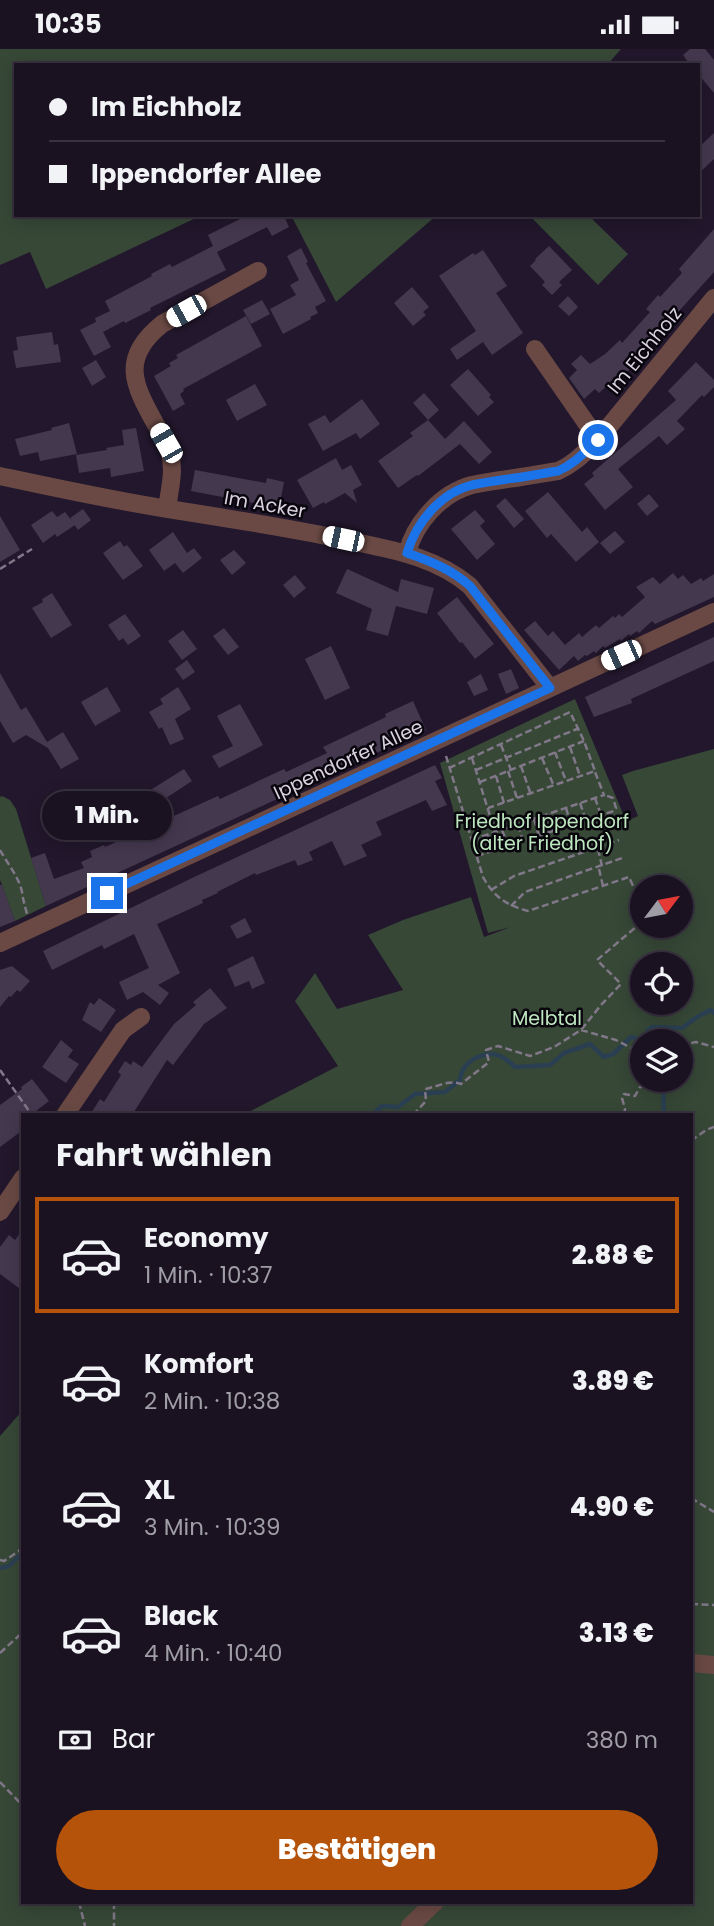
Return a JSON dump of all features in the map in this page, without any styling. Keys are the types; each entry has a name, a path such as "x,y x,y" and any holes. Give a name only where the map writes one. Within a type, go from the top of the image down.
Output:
{"street":[{"path":"167,509 171,476 170,453 138,391 134,369 139,350 149,334 162,324 258,271"},
{"name":"Im Eichholz","path":"407,553 415,531 423,520 455,492 470,485 558,471 568,467 598,440 714,298"},
{"path":"535,349 598,440"},
{"name":"Im Acker","path":"0,476 167,509 289,528 407,553 437,564 455,573 470,586 550,688"},
{"name":"Ippendorfer Allee","path":"0,943 714,612"},
{"path":"66,1113 123,1030 141,1017"},
{"path":"0,1212 21,1181"},
{"path":"693,1663 714,1665"},
{"path":"410,1926 433,1904"}],"path":[{"path":"0,569 32,549"},
{"path":"449,768 570,712 604,795"},
{"path":"476,770 578,729"},
{"path":"441,739 483,877 491,890 511,906 528,911 629,877 630,879"},
{"path":"480,782 584,741"},
{"path":"501,745 517,798"},
{"path":"570,747 580,776"},
{"path":"555,753 566,781"},
{"path":"472,758 495,832"},
{"path":"542,758 554,785"},
{"path":"521,766 530,793"},
{"path":"488,808 595,771"},
{"path":"496,776 504,803"},
{"path":"472,840 604,795 611,795 613,798 616,808 614,811 477,856"},
{"path":"595,798 601,815"},
{"path":"580,803 586,820"},
{"path":"565,808 571,825"},
{"path":"549,814 554,831"},
{"path":"534,819 540,836"},
{"path":"519,825 523,841"},
{"path":"502,830 508,846"},
{"path":"488,835 493,852"},
{"path":"491,890 514,876 619,840"},
{"path":"598,848 603,886"},
{"path":"0,851 19,885 27,915"},
{"path":"511,906 525,892 625,857"},
{"path":"415,1113 426,1101 425,1089 449,1081 461,1084 489,1062 486,1050 498,1046 530,1056 554,1047 581,1030 621,984 597,960 630,932"},
{"path":"581,1030 616,1040 630,1047"},
{"path":"693,1043 714,1047"},
{"path":"0,1070 31,1113"},
{"path":"624,1113 621,1098 624,1094 635,1096 637,1092"},
{"path":"693,1140 714,1127"},
{"path":"693,1499 714,1512"},
{"path":"0,1560 4,1561 21,1548"},
{"path":"693,1604 714,1605"},
{"path":"0,1653 21,1634"},
{"path":"0,1782 21,1804"},
{"path":"80,1904 85,1926"},
{"path":"114,1904 114,1926"}],"green space":[{"path":"0,49 621,49 609,63 14,63 14,217 198,217 46,289 30,252 0,265"},
{"path":"292,217 435,217 336,302"},
{"path":"531,217 590,217 628,254 598,285"},
{"path":"575,699 629,828 627,821 638,816 622,775 714,749 714,1926 0,1926 0,1436 21,1412 21,1904 693,1904 693,1113 247,1113 338,1066 295,1001 315,973 337,1009 403,990 368,935 471,897 484,937 511,927 488,933 440,763"},
{"path":"2,796 10,800 16,809 46,906 15,921 0,880"}],"building":[{"path":"690,49 705,49 714,60 714,93 700,76 700,63 689,63 683,55"},
{"path":"714,133 714,159 700,172 700,146"},
{"path":"244,217 287,217 285,218 289,227 272,236 267,227 217,252 226,270 103,332 111,347 94,356 80,330 96,322 95,318 110,311 105,301 170,264 172,267 213,246 208,235"},
{"path":"714,229 714,272 622,377 619,374 599,393 595,389 584,399 569,378 577,370 571,364 581,355 590,364 620,340 622,343 650,312 646,309 658,295 660,297 682,273 679,269"},
{"path":"549,246 572,270 559,282 562,285 552,295 542,285 545,282 530,266"},
{"path":"301,248 326,301 315,307 318,313 310,317 311,319 283,334 270,309 296,295 290,285 299,280 287,256"},
{"path":"483,250 507,286 496,293 523,333 492,355 483,342 457,360 450,349 476,331 439,276 473,253 475,255"},
{"path":"412,287 429,307 423,312 426,315 413,326 394,303"},
{"path":"568,296 578,307 569,316 558,306"},
{"path":"262,300 270,314 251,324 243,310"},
{"path":"246,316 262,346 183,389 180,394 185,404 173,411 154,376 171,366 169,363 178,358 176,355"},
{"path":"52,332 54,345 58,344 61,362 16,368 13,351 18,350 16,337"},
{"path":"96,360 106,377 92,386 82,368"},
{"path":"696,362 714,380 714,387 704,397 702,395 677,421 685,429 667,445 659,436 618,469 633,487 605,510 584,484 594,476 592,473 676,400 668,391"},
{"path":"468,369 494,402 478,416 450,385"},
{"path":"255,384 267,405 237,421 226,400"},
{"path":"424,393 439,410 428,420 413,403"},
{"path":"362,399 380,424 360,439 356,433 323,451 308,424 325,415 330,423"},
{"path":"428,420 445,439 464,421 492,452 479,464 460,444 398,488 378,461 413,436 410,433"},
{"path":"69,423 77,454 40,461 38,452 20,456 15,439"},
{"path":"136,428 144,471 111,477 110,468 79,473 76,455 124,445 122,430"},
{"path":"336,458 342,470 351,465 362,485 353,490 357,503 345,493 313,508 297,480"},
{"path":"195,470 266,483 267,478 284,482 279,508 191,491"},
{"path":"548,492 582,532 587,527 599,542 576,562 551,534 547,538 525,511"},
{"path":"649,494 659,506 647,516 637,504"},
{"path":"505,498 524,519 514,528 496,506"},
{"path":"83,509 91,520 78,530 70,518"},
{"path":"475,510 485,521 480,526 495,544 477,560 451,529"},
{"path":"52,511 57,517 65,512 75,525 43,543 31,525"},
{"path":"0,516 20,550 0,562"},
{"path":"615,531 625,542 610,554 600,543"},
{"path":"173,532 187,553 194,548 202,558 183,573 175,563 164,571 149,550"},
{"path":"120,541 124,547 127,545 143,566 123,580 103,553"},
{"path":"234,550 246,563 232,575 220,560"},
{"path":"347,569 398,592 401,579 434,588 427,614 396,606 388,636 366,630 372,609 336,593"},
{"path":"673,573 678,579 683,575 691,584 714,574 714,597 655,624 652,621 639,633 637,631 630,636 629,634 621,641 620,639 605,648 603,646 596,653 594,651 585,655 578,661 574,656 559,670 524,630 535,621 548,636 553,631 565,645 579,633 582,637 596,625 599,628 613,616 615,618 619,614 622,617 645,597 636,587 653,577 660,584"},
{"path":"295,575 306,588 294,598 283,585"},
{"path":"52,593 72,625 51,638 32,608"},
{"path":"457,597 494,644 475,659 437,613"},
{"path":"125,614 141,636 128,645 123,638 119,641 108,625"},
{"path":"224,628 239,647 228,655 213,636"},
{"path":"183,630 197,649 182,660 168,641"},
{"path":"714,637 714,661 631,699 632,703 594,717 585,697"},
{"path":"331,646 350,688 325,700 305,659"},
{"path":"187,660 195,672 183,680 175,669"},
{"path":"511,669 519,688 506,694 498,674"},
{"path":"0,673 21,710 26,707 47,742 63,732 79,759 61,769 48,748 26,735 13,743 0,721"},
{"path":"481,674 488,690 474,696 467,682"},
{"path":"107,687 121,711 95,726 81,702"},
{"path":"178,687 191,709 175,719 184,739 170,745 162,727 159,729 149,712 163,704 160,699"},
{"path":"413,701 426,730 46,906 31,858 45,853 54,879 84,868 81,862 92,857 90,851 327,753 323,747"},
{"path":"240,704 263,745 219,768 212,756 233,746 217,716"},
{"path":"435,765 442,778 435,781 447,805 432,811 426,800 376,822 382,835 361,845 367,856 344,866 332,841 309,852 313,860 298,866 295,860 256,875 255,873 202,900 203,903 157,924 180,973 158,985 169,993 160,1005 143,992 127,1000 119,982 149,968 134,934 104,949 102,945 52,970 43,951"},
{"path":"184,769 192,781 157,804 149,791"},
{"path":"0,885 15,921 0,927"},
{"path":"245,918 252,932 237,939 230,926"},
{"path":"253,956 265,983 252,989 249,981 235,987 227,969"},
{"path":"12,966 30,981 20,992 17,990 9,996 0,1007 0,970"},
{"path":"210,988 227,1008 204,1024 173,1065 167,1060 133,1113 91,1113 100,1099 104,1102 121,1075 118,1072 125,1061 131,1065 133,1061 142,1067 174,1024 196,1005 193,1002"},
{"path":"99,998 116,1010 101,1032 82,1020 90,1002 94,1005"},
{"path":"61,1040 73,1050 68,1057 79,1064 66,1083 42,1067"},
{"path":"32,1079 49,1101 34,1113 21,1113 21,1131 0,1147 0,1105 22,1089 21,1087"},
{"path":"21,1232 21,1290 0,1274 0,1247 9,1235 15,1240"}],"waterway":[{"path":"650,1029 682,1028 711,1010 714,1013"},
{"path":"374,1113 382,1106 398,1107 415,1094 445,1092 460,1080 463,1070 470,1062 485,1055 498,1055 515,1067 550,1065 564,1053 590,1044 604,1057 613,1054 630,1038"},
{"path":"663,1092 664,1113"},
{"path":"0,1568 9,1566 21,1554"}],"route":[{"path":"107,893 550,688 470,586 455,573 407,553 415,531 423,520 455,492 470,485 558,471 568,467 598,440"}],"park label":[{"name":"Friedhof Ippendorf (alter Friedhof)","path":"542,832"},
{"name":"Melbtal","path":"547,1018"}]}
